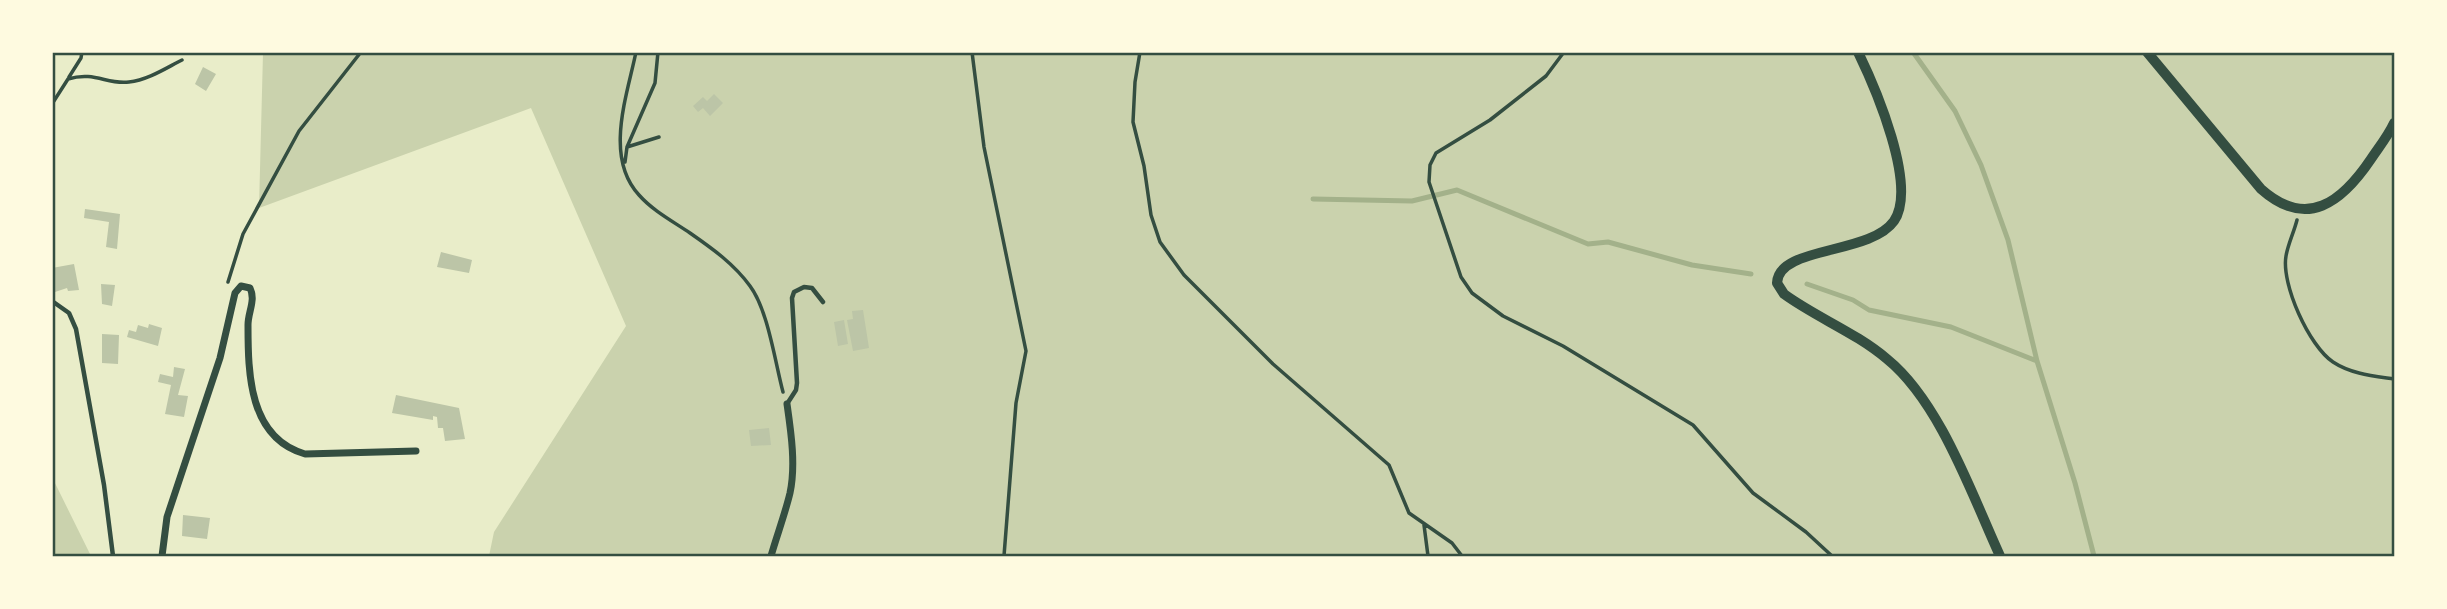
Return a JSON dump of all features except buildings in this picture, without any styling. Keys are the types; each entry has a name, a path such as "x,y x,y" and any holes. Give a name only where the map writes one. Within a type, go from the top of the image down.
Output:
{"street":[{"path":"1858,52 1879,98 1896,153 1901,188 1898,212 1894,222 1878,235 1853,246 1802,258 1785,265 1780,270 1777,283 1784,294 1796,303 1843,328 1888,359 1908,380 1940,427 2000,556"},
{"path":"2147,52 2261,189 2280,205 2300,209 2319,207 2345,193 2395,122"},
{"path":"162,556 167,517 220,358 235,293 241,286 250,288 252,293 248,326 254,401 274,437 293,450 305,454 416,451"},
{"path":"771,556 792,480 787,404"}],"lane":[{"path":"787,404 796,390 797,383 792,298 798,288 804,287 811,288 823,302"},
{"path":"52,301 69,313 76,329 104,485 113,556"}],"path":[{"path":"52,104 81,58 82,52"},
{"path":"227,286 243,234 299,131 361,52"},
{"path":"636,52 625,98 621,138 624,167 631,185 640,197 716,251 752,289 760,304 787,404"},
{"path":"624,167 627,147 655,83 658,52"},
{"path":"972,52 984,147 1026,351 1016,403 1004,556"},
{"path":"1140,52 1133,122 1144,166 1151,215 1160,242 1184,275 1273,364 1389,465 1409,513 1452,542 1462,556"},
{"path":"1564,52 1546,76 1490,120 1436,153 1430,165 1429,182 1461,276 1472,293 1503,316 1563,346 1693,425 1753,493 1807,533 1832,556"},
{"path":"68,79 83,74 128,83 148,77 182,60"},
{"path":"627,147 659,136"},
{"path":"2300,209 2285,258 2290,294 2313,340 2332,361 2363,375 2395,379"},
{"path":"1423,523 1428,556"}],"green space":[{"path":"263,53 2394,53 2394,556 489,556 494,532 626,326 531,108 259,208"},
{"path":"53,479 91,556 53,556"}],"waterway":[{"path":"1913,52 1955,111 1981,165 2008,240 2037,361 2075,483 2094,556"},
{"path":"1313,199 1412,201 1457,190 1588,244 1608,242 1692,265 1751,274"},
{"path":"1807,284 1853,300 1869,310 1951,327 2037,361"}]}
